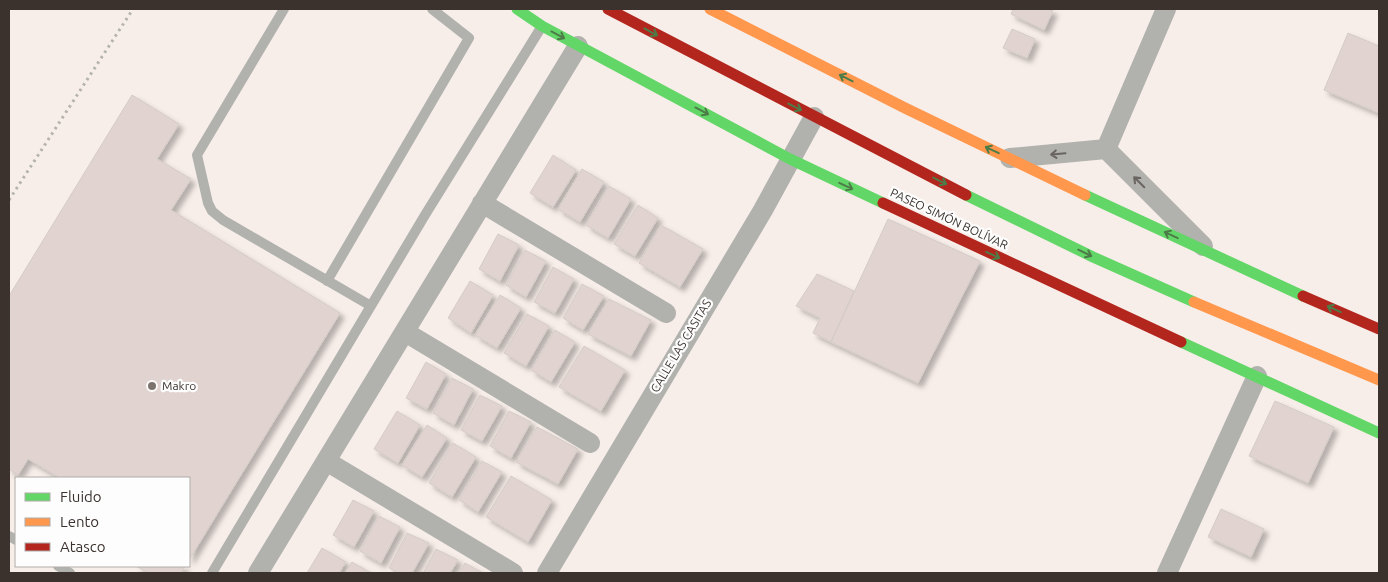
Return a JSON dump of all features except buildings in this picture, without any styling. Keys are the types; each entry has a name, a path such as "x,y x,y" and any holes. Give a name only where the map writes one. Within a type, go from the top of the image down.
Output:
{"main road":[{"name":"PASEO SIMÓN BOLÍVAR","path":"517,9 542,26 578,46 790,159 1058,286 1379,433"},
{"path":"608,9 966,195 1093,257 1379,380"},
{"path":"710,9 905,108 1211,254 1379,329"}],"street":[{"path":"1106,149 1166,9"},
{"path":"258,573 578,46"},
{"name":"CALLE LAS CASITAS","path":"547,573 763,210 814,117"},
{"path":"1010,158 1106,149"},
{"path":"1106,149 1211,254"},
{"path":"482,203 666,313"},
{"path":"405,332 590,443"},
{"path":"1166,573 1257,376"},
{"path":"326,461 513,573"}],"lane":[{"path":"284,9 197,155 208,203 212,211 223,220 371,306"},
{"path":"327,281 470,38 432,9"},
{"path":"212,573 430,207 542,26"}],"path":[{"path":"9,200 133,9"}],"traffic: fast":[{"path":"517,9 542,26 790,159 883,203"},
{"path":"966,195 1093,257 1194,302"},
{"path":"1085,195 1303,296"},
{"path":"1181,342 1379,433"}],"traffic: slow":[{"path":"710,9 905,108 1085,195"},
{"path":"1194,302 1379,380"}],"traffic: jam":[{"path":"608,9 966,195"},
{"path":"883,203 1181,342"},
{"path":"1303,296 1379,329"}],"place":[{"name":"Makro","path":"152,386"}]}
